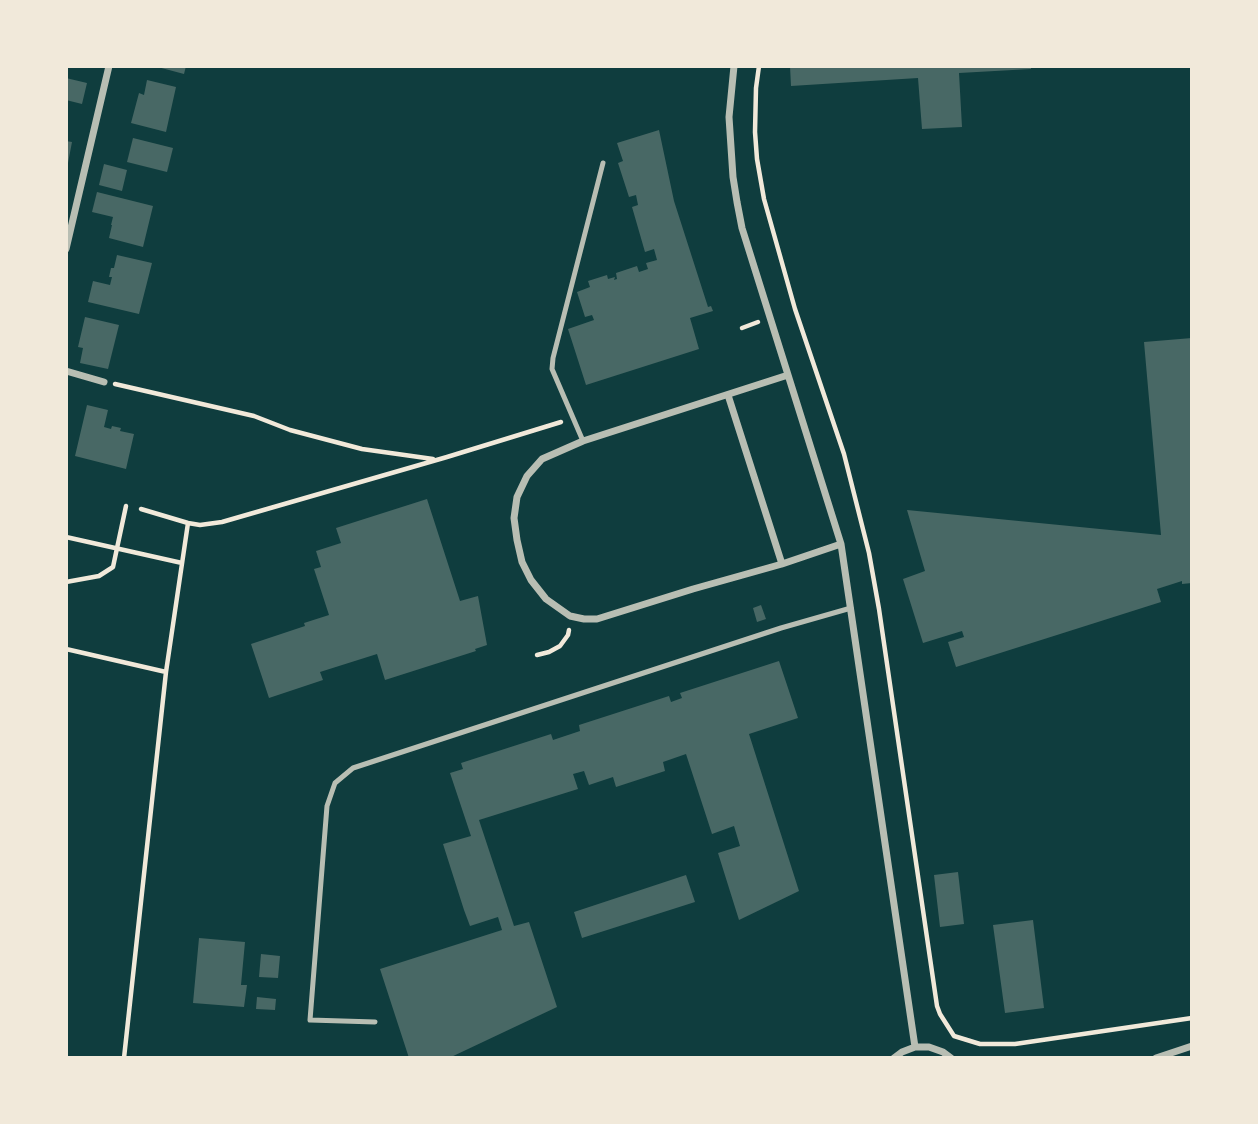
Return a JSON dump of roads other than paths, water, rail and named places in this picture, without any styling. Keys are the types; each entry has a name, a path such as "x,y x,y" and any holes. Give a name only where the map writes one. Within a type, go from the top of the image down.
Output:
{"street":[{"path":"66,249 109,66"},
{"path":"734,66 729,117 737,202 742,228 841,544 915,1047"},
{"path":"66,371 104,382"},
{"path":"788,375 583,441 542,460 527,477 517,497 514,518 519,551 531,580 546,599 570,616 584,620 597,619 841,544"},
{"path":"727,395 782,564"},
{"path":"1156,1058 1192,1046"},
{"path":"894,1058 915,1047 929,1047 951,1058"}],"lane":[{"path":"583,441 552,369 603,163"},
{"path":"376,1021 310,1020 327,806 335,783 354,768 781,628 851,608"}]}
